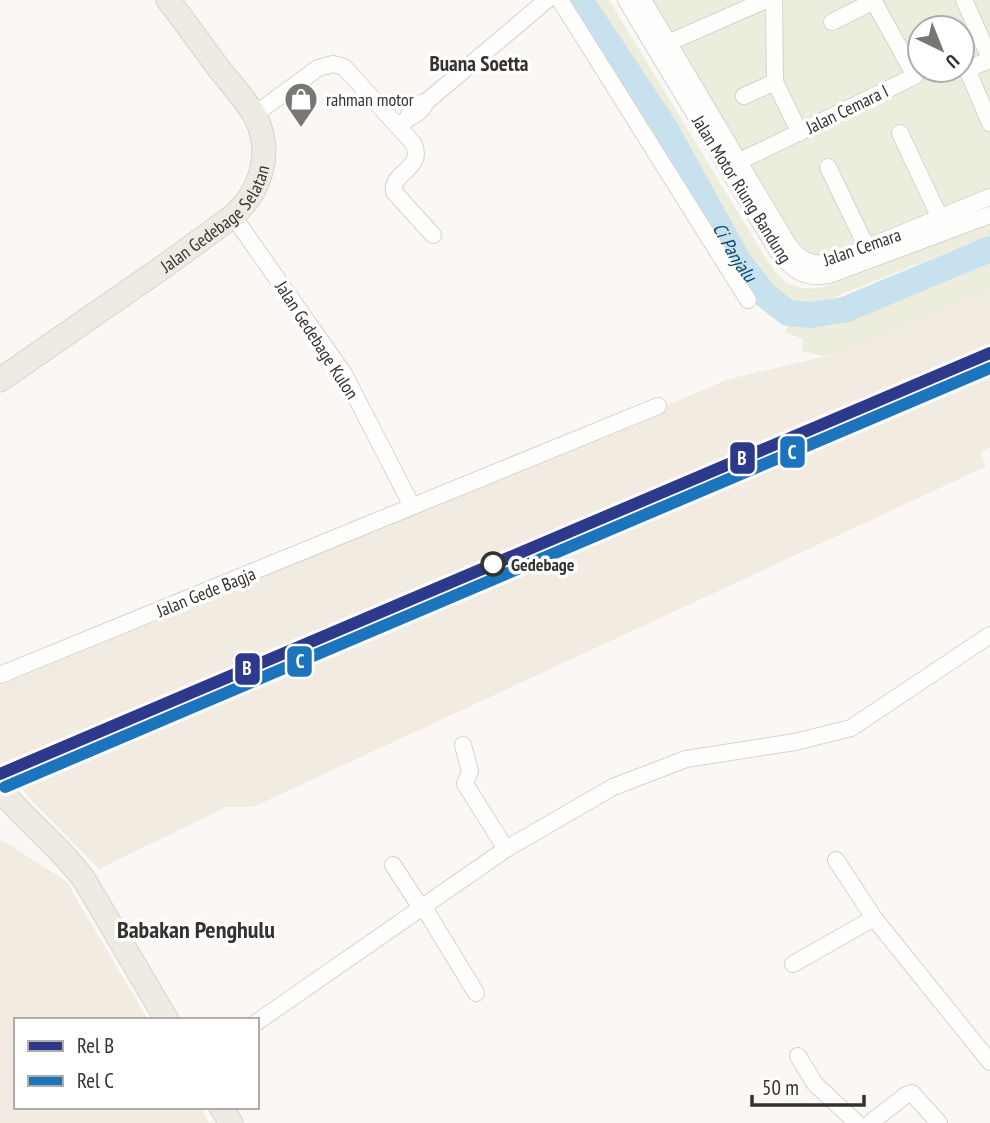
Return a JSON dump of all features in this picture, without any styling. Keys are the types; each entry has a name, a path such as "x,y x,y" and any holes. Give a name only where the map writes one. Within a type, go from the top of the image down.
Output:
{"main road":[{"name":"Jalan Gedebage Selatan","path":"0,380 166,265 233,216 249,199 263,167 263,141 254,116 168,0"},
{"path":"0,789 85,881 166,1018"}],"street":[{"name":"Jalan Motor Riung Bandung","path":"626,0 779,252 794,270 810,277 829,275 990,215"},
{"name":"Jalan Cemara","path":"643,0 738,162 799,256 812,263 825,264 990,197"},
{"path":"668,43 766,0"},
{"path":"775,0 775,82 800,132"},
{"path":"964,0 990,59 967,69 990,123"},
{"path":"403,121 419,103 426,102 550,1 748,300"},
{"path":"832,22 873,1"},
{"name":"Jalan Cemara I","path":"738,162 915,76 873,1"},
{"path":"254,116 318,68 333,64 349,71 403,121 417,154 412,165 394,184 394,192 433,235"},
{"path":"744,96 775,82"},
{"path":"900,132 940,218"},
{"path":"828,167 867,248"},
{"name":"Jalan Gedebage Kulon","path":"233,216 344,374 412,506"},
{"name":"Jalan Gede Bagja","path":"0,675 658,406"},
{"path":"259,1021 506,849 613,787 685,759 794,742 851,728 989,639"},
{"path":"463,745 470,771 464,784 506,849"},
{"path":"836,860 874,918 990,1062"},
{"path":"393,865 476,993"},
{"path":"793,964 874,918"},
{"path":"798,1056 815,1084 857,1123"},
{"path":"870,1123 912,1093 939,1123"}],"shaded area":[{"path":"990,287 990,447 981,452 985,467 253,807 226,807 99,869 12,777 0,782 0,685 729,379 826,356"},
{"path":"0,839 66,881 147,1018 14,1018 14,1109 201,1109 209,1123 0,1123"}],"green space":[{"path":"588,0 609,0 767,260 784,280 798,287 824,287 990,223 990,235 830,299 805,303 777,295 752,269"},
{"path":"633,0 990,0 990,204 810,270"},
{"path":"990,259 990,288 838,352 821,356 802,351 803,339 785,332 790,322 812,327 835,325"}],"waterway":[{"name":"Ci Panjalu","path":"580,0 665,128 739,262 765,295 788,313 811,315 844,310 990,249"}],"rail line":[{"name":"B","path":"0,774 990,353"},
{"name":"C","path":"5,787 990,368"}],"place":[{"name":"rahman motor","path":"301,129"},
{"name":"Gedebage","path":"493,564"}],"district":[{"name":"Buana Soetta","path":"479,63"},
{"name":"Babakan Penghulu","path":"196,929"}]}
